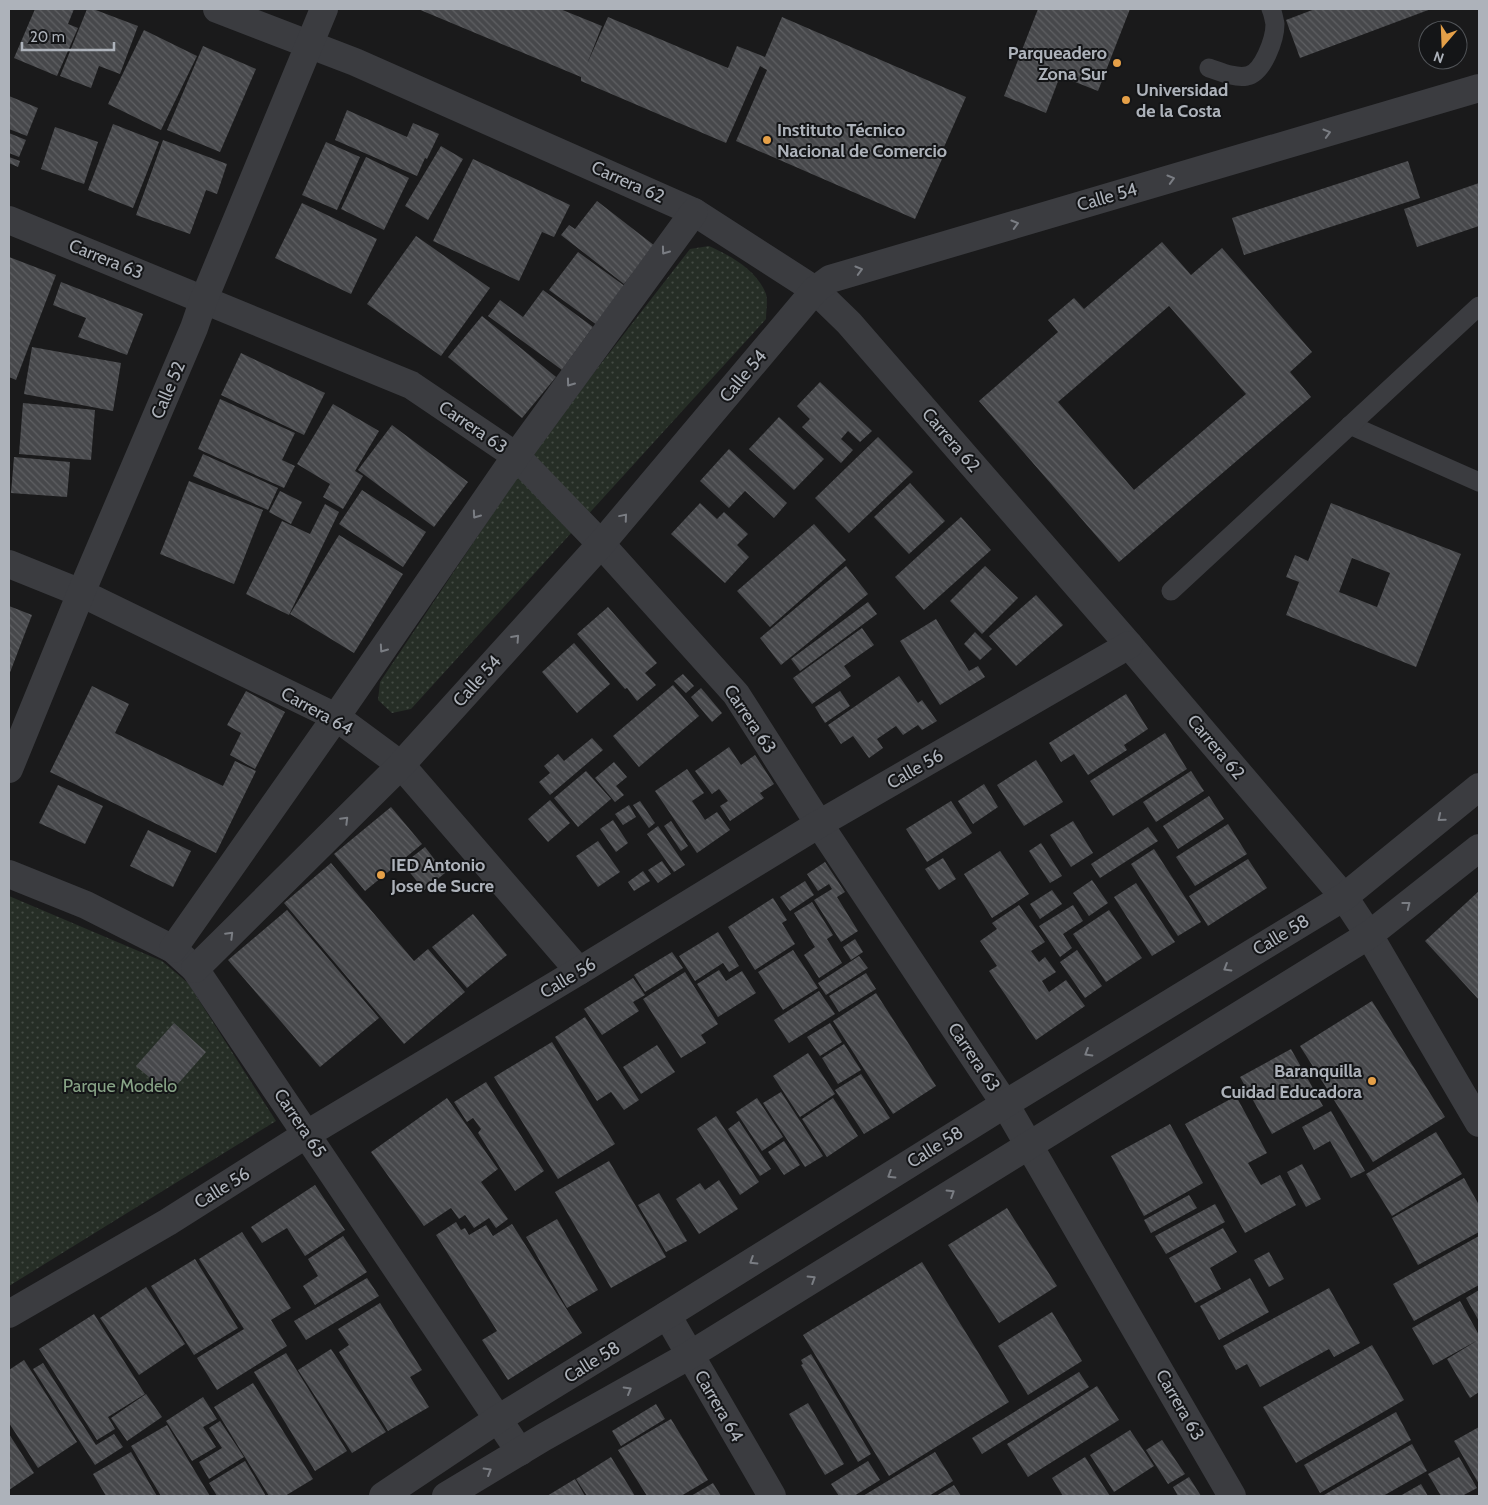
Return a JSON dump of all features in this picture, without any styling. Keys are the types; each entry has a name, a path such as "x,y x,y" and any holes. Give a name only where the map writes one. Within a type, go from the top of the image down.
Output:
{"street":[{"name":"Carrera 62","path":"218,9 355,62 694,212 815,290 849,323 1129,645 1344,897 1472,1091 1479,1123"},
{"name":"Calle 52","path":"9,769 81,593 194,328 204,299 324,9"},
{"name":"Calle 54","path":"195,969 401,765 601,544 815,290 830,279 1479,88"},
{"path":"173,949 516,456 694,212"},
{"name":"Carrera 63","path":"9,220 411,385 516,456 601,544 736,694 819,824 1030,1144 1232,1496"},
{"name":"Carrera 64","path":"9,564 81,593 336,717 401,765 578,972"},
{"name":"Calle 56","path":"9,1314 168,1222 307,1134 578,972 819,824 1129,645"},
{"name":"Calle 58","path":"383,1496 498,1419 1005,1104 1344,897 1479,787"},
{"path":"446,1496 690,1355 1369,935 1479,848"},
{"name":"Carrera 65","path":"9,874 86,905 173,949 195,969 520,1452"},
{"name":"Carrera 64","path":"667,1315 772,1496"}],"lane":[{"path":"1209,68 1235,76 1248,76 1259,70 1270,45 1275,25 1271,9"},
{"path":"1171,591 1479,306"},
{"path":"1350,425 1479,482"}],"green space":[{"path":"709,246 734,259 750,271 762,285 766,294 766,319 411,709 392,713 378,700 380,682 544,437 690,249"},
{"name":"Parque Modelo","path":"9,896 162,961 188,983 276,1121 9,1286"}],"building":[{"path":"35,9 74,9 68,24 78,28 57,76 14,58"},
{"path":"87,9 93,9 138,26 120,74 99,66 91,88 60,76"},
{"path":"418,9 560,9 602,26 587,64 608,17 728,68 737,46 765,57 782,17 966,97 944,147 947,148 915,219 736,141 767,70 760,66 726,143 581,81 581,77"},
{"path":"1038,9 1130,9 1098,91 1060,76 1046,113 1004,96"},
{"path":"1315,9 1431,9 1300,58 1286,20"},
{"path":"144,30 197,56 161,130 108,104"},
{"path":"203,46 256,69 220,152 167,130"},
{"path":"9,96 38,108 27,136 9,129"},
{"path":"347,110 407,137 413,123 439,134 417,176 335,140"},
{"path":"113,124 159,142 133,208 88,190"},
{"path":"55,127 98,142 84,184 41,169"},
{"path":"9,133 26,140 19,157 9,153"},
{"path":"163,140 227,164 217,194 206,190 190,234 136,215"},
{"path":"326,142 360,157 337,210 302,195"},
{"path":"441,146 463,159 428,220 405,206"},
{"path":"9,157 20,161 18,167 9,163"},
{"path":"366,157 409,178 384,230 341,209"},
{"path":"473,159 570,205 554,237 542,232 519,281 433,241"},
{"path":"1408,161 1420,198 1244,255 1232,218"},
{"path":"1479,183 1479,226 1417,247 1404,209"},
{"path":"597,201 655,246 624,284 561,235 569,225 575,229"},
{"path":"302,203 377,239 351,294 275,258"},
{"path":"416,236 490,288 441,356 367,304"},
{"path":"1162,242 1191,275 1222,248 1312,352 1290,372 1311,397 1119,562 979,401 1058,332 1048,320 1074,298 1084,309","holes":["1169,306 1246,394 1134,490 1058,402"]},
{"path":"578,252 626,287 597,325 549,290"},
{"path":"9,257 56,275 16,380 9,377"},
{"path":"61,282 143,314 127,355 78,337 86,318 53,305"},
{"path":"543,290 593,327 562,370 488,316 500,300 523,317"},
{"path":"482,316 556,377 522,418 448,357"},
{"path":"32,347 121,363 113,411 24,394"},
{"path":"241,353 325,393 304,435 221,395"},
{"path":"820,382 872,431 860,442 848,431 841,439 853,450 841,463 802,427 810,419 797,406"},
{"path":"220,399 295,433 282,460 295,466 284,488 198,449"},
{"path":"23,403 95,410 91,460 19,454"},
{"path":"333,404 379,431 355,471 363,476 343,509 323,497 330,484 297,464"},
{"path":"779,417 824,459 794,490 749,449"},
{"path":"392,425 468,482 434,527 358,470"},
{"path":"878,437 913,472 849,533 815,498"},
{"path":"729,449 787,503 774,518 745,491 729,508 700,481"},
{"path":"203,454 278,488 268,510 193,476"},
{"path":"14,457 70,462 67,497 11,493"},
{"path":"189,481 263,510 234,584 160,554"},
{"path":"910,483 945,521 909,554 874,517"},
{"path":"362,490 426,532 403,567 339,524"},
{"path":"280,491 302,502 291,524 269,512"},
{"path":"700,503 717,519 724,512 748,534 737,545 749,557 725,583 671,534"},
{"path":"1331,503 1461,554 1416,667 1286,615 1299,582 1286,577 1295,555 1308,561","holes":["1352,558 1390,573 1377,607 1339,592"]},
{"path":"325,504 339,512 289,615 246,594 282,521 310,534"},
{"path":"961,517 991,550 924,610 895,577"},
{"path":"814,524 846,560 770,627 737,591"},
{"path":"339,535 403,574 354,653 290,614"},
{"path":"846,566 868,594 781,665 760,638"},
{"path":"985,566 1018,598 982,634 950,601"},
{"path":"1036,595 1063,625 1016,666 989,636"},
{"path":"868,602 877,614 800,671 791,659"},
{"path":"9,606 32,615 9,675"},
{"path":"608,607 657,663 645,673 656,685 637,701 577,634"},
{"path":"936,619 969,671 978,666 985,677 940,705 900,641"},
{"path":"862,628 874,645 844,666 851,676 812,704 793,678"},
{"path":"975,632 992,649 980,660 964,644"},
{"path":"574,643 610,684 577,713 542,672"},
{"path":"683,674 694,686 686,693 674,681"},
{"path":"899,676 918,703 922,700 937,721 922,730 918,725 903,735 896,726 877,739 883,748 869,758 853,736 841,744 828,725"},
{"path":"673,685 699,716 639,767 613,736"},
{"path":"92,686 129,704 115,733 223,786 235,761 256,771 216,853 50,772"},
{"path":"701,688 722,713 712,722 691,697"},
{"path":"246,691 285,712 255,769 230,755 241,733 227,725"},
{"path":"840,691 850,706 825,723 815,707"},
{"path":"1126,694 1148,729 1124,745 1127,750 1088,775 1074,754 1061,762 1049,743"},
{"path":"1165,733 1187,769 1113,816 1090,781"},
{"path":"592,738 603,750 550,795 539,782 550,773 544,766 558,754 564,761"},
{"path":"729,747 741,765 755,755 774,784 760,793 764,798 730,821 720,806 728,801 719,789 712,794 695,771"},
{"path":"1036,760 1063,802 1024,826 997,785"},
{"path":"614,762 627,777 616,786 624,795 615,802 595,778"},
{"path":"687,769 704,793 692,801 705,820 717,812 730,830 697,853 655,791"},
{"path":"586,771 611,799 578,827 554,798"},
{"path":"1191,771 1204,791 1156,822 1143,802"},
{"path":"984,784 998,807 973,824 958,801"},
{"path":"58,785 103,806 85,844 39,823"},
{"path":"1209,796 1224,819 1178,849 1163,826"},
{"path":"550,800 570,823 548,842 528,819"},
{"path":"640,801 655,823 649,828 633,805"},
{"path":"951,801 972,833 927,862 906,829"},
{"path":"629,805 636,817 623,825 615,814"},
{"path":"391,807 422,844 365,891 334,854"},
{"path":"613,820 628,843 616,852 600,829"},
{"path":"671,821 688,846 681,851 664,826"},
{"path":"1073,821 1093,853 1071,867 1050,835"},
{"path":"1228,824 1247,854 1195,886 1176,857"},
{"path":"658,826 685,865 674,872 647,834"},
{"path":"1148,827 1158,841 1100,878 1091,864"},
{"path":"148,830 191,851 173,887 130,866"},
{"path":"598,841 620,872 598,887 576,856"},
{"path":"1041,843 1062,876 1050,883 1029,851"},
{"path":"425,847 445,873 424,890 403,864"},
{"path":"1154,849 1201,922 1178,936 1131,864"},
{"path":"1000,851 1029,894 992,918 964,874"},
{"path":"943,858 956,879 939,890 925,869"},
{"path":"1248,859 1267,888 1208,926 1189,896"},
{"path":"662,861 671,874 658,883 648,870"},
{"path":"825,862 845,892 837,897 858,931 841,942 814,900 832,889 829,884 818,891 807,874"},
{"path":"331,863 414,961 428,949 465,992 404,1044 284,903"},
{"path":"643,871 650,881 634,891 628,882"},
{"path":"1092,880 1108,903 1089,916 1073,893"},
{"path":"805,881 814,895 790,911 780,897"},
{"path":"1136,883 1175,942 1152,956 1114,897"},
{"path":"1052,890 1062,904 1040,919 1030,904"},
{"path":"1479,891 1479,1000 1425,941"},
{"path":"773,898 787,920 782,923 795,944 755,970 728,927"},
{"path":"812,902 833,935 827,939 842,963 819,978 804,955 815,947 794,913"},
{"path":"1019,905 1045,942 1031,951 1039,962 1045,957 1056,972 1042,981 1049,992 1066,980 1085,1006 1036,1040 989,971 997,966 980,941 997,929 992,923"},
{"path":"1073,905 1083,921 1063,934 1072,948 1060,957 1039,926"},
{"path":"287,910 379,1018 320,1067 228,960"},
{"path":"1109,910 1142,958 1106,982 1073,934"},
{"path":"473,914 507,955 467,988 432,947"},
{"path":"718,932 739,966 729,972 723,963 695,981 679,956"},
{"path":"855,939 863,952 851,960 843,947"},
{"path":"793,950 818,988 783,1010 758,972"},
{"path":"1077,950 1102,986 1085,998 1060,962"},
{"path":"672,952 683,968 645,992 634,975"},
{"path":"859,956 868,968 826,995 818,983"},
{"path":"719,970 726,981 742,971 756,993 718,1017 697,984"},
{"path":"685,972 718,1024 701,1035 706,1043 681,1058 643,999"},
{"path":"866,973 876,989 839,1012 829,996"},
{"path":"633,978 645,995 633,1002 639,1011 602,1035 584,1009"},
{"path":"819,991 835,1014 789,1043 774,1020"},
{"path":"876,993 936,1086 893,1114 833,1021"},
{"name":"Baranquilla Cuidad Educadora","path":"1372,1001 1445,1117 1373,1162 1300,1046"},
{"path":"585,1017 639,1100 624,1110 611,1092 597,1101 555,1037"},
{"path":"174,1023 206,1052 169,1094 136,1066"},
{"path":"830,1023 842,1042 820,1056 807,1037"},
{"path":"552,1042 615,1144 558,1179 494,1077"},
{"path":"844,1044 861,1070 838,1084 822,1058"},
{"path":"657,1045 675,1072 641,1094 623,1067"},
{"path":"1291,1049 1323,1106 1272,1134 1240,1077"},
{"path":"808,1053 835,1094 800,1117 773,1076"},
{"path":"861,1074 890,1118 864,1134 835,1090"},
{"path":"486,1082 544,1171 515,1191 478,1133 481,1129 473,1118 467,1122 454,1102"},
{"path":"781,1092 823,1156 805,1167 763,1103"},
{"path":"1236,1096 1267,1153 1248,1163 1261,1185 1280,1175 1296,1205 1245,1233 1185,1124"},
{"path":"447,1098 498,1169 481,1182 508,1219 496,1228 489,1218 474,1228 465,1215 459,1219 451,1208 424,1226 371,1152"},
{"path":"757,1098 783,1137 762,1151 736,1112"},
{"path":"833,1098 858,1136 827,1157 802,1119"},
{"path":"1331,1111 1365,1171 1351,1178 1330,1141 1314,1150 1302,1127"},
{"path":"716,1116 759,1182 740,1195 697,1129"},
{"path":"739,1121 771,1169 760,1176 728,1129"},
{"path":"1170,1124 1203,1183 1144,1216 1111,1156"},
{"path":"1436,1132 1462,1174 1392,1216 1366,1174"},
{"path":"784,1141 800,1165 784,1175 768,1152"},
{"path":"609,1161 666,1257 611,1288 555,1192"},
{"path":"1302,1164 1321,1199 1306,1207 1287,1172"},
{"path":"1464,1178 1479,1205 1479,1232 1418,1265 1392,1218"},
{"path":"719,1180 738,1209 699,1234 676,1199 700,1183 705,1190"},
{"path":"315,1185 345,1230 305,1256 287,1228 262,1243 251,1227"},
{"path":"659,1193 687,1241 666,1252 638,1205"},
{"path":"1189,1195 1197,1208 1151,1233 1144,1220"},
{"path":"1215,1204 1225,1222 1166,1254 1155,1236"},
{"path":"1007,1208 1057,1286 999,1323 948,1245"},
{"path":"557,1219 598,1290 567,1308 526,1237"},
{"path":"456,1222 461,1230 465,1228 469,1235 486,1225 493,1236 512,1224 582,1333 508,1380 482,1340 497,1331 436,1235"},
{"path":"1223,1228 1237,1252 1210,1268 1221,1289 1195,1303 1169,1258"},
{"path":"242,1232 291,1308 271,1320 287,1346 217,1390 197,1358 244,1329 199,1259"},
{"path":"343,1236 367,1272 315,1305 303,1286 318,1276 308,1259"},
{"path":"1479,1236 1479,1285 1414,1321 1393,1284"},
{"path":"1269,1252 1284,1279 1269,1287 1254,1260"},
{"path":"195,1259 238,1328 194,1355 151,1286"},
{"path":"922,1262 1009,1402 889,1476 803,1335"},
{"path":"367,1278 379,1296 306,1340 294,1321"},
{"path":"1250,1278 1269,1312 1219,1340 1200,1306"},
{"path":"146,1287 185,1344 139,1375 100,1318"},
{"path":"1329,1288 1360,1343 1334,1357 1329,1349 1260,1387 1247,1364 1236,1370 1223,1346"},
{"path":"1479,1290 1479,1321 1466,1298"},
{"path":"1460,1301 1479,1335 1479,1392 1470,1398 1447,1359 1478,1340 1433,1365 1412,1328"},
{"path":"380,1303 422,1370 410,1377 429,1407 388,1431 339,1352 349,1345 338,1329"},
{"path":"1052,1312 1082,1361 1028,1395 998,1346"},
{"path":"94,1314 145,1394 108,1417 115,1429 97,1440 39,1349"},
{"path":"1372,1345 1404,1400 1296,1463 1263,1407"},
{"path":"331,1349 386,1432 352,1453 298,1370"},
{"path":"286,1353 347,1451 315,1471 254,1372"},
{"path":"811,1354 871,1454 858,1462 801,1365 803,1364 801,1360"},
{"path":"24,1360 77,1442 38,1468 9,1423 9,1370"},
{"path":"43,1363 96,1445 114,1434 123,1447 95,1465 33,1369"},
{"path":"1079,1372 1089,1387 982,1454 972,1438"},
{"path":"253,1383 313,1479 285,1496 269,1496 214,1407"},
{"path":"1097,1386 1119,1420 1028,1477 1007,1444"},
{"path":"146,1394 162,1417 127,1441 111,1418"},
{"path":"203,1397 217,1419 203,1427 216,1447 192,1461 166,1421"},
{"path":"808,1403 844,1464 825,1475 789,1414"},
{"path":"656,1404 665,1419 621,1446 612,1431"},
{"path":"1396,1412 1411,1440 1320,1493 1304,1465"},
{"path":"671,1419 708,1480 681,1496 647,1496 618,1450"},
{"path":"220,1421 244,1457 209,1479 199,1462 222,1448 209,1428"},
{"path":"167,1425 210,1496 161,1496 131,1446"},
{"path":"1479,1427 1479,1484 1454,1441"},
{"path":"1130,1430 1154,1466 1114,1492 1090,1455"},
{"path":"9,1434 34,1473 9,1490"},
{"path":"1162,1440 1185,1474 1168,1484 1146,1450"},
{"path":"1412,1444 1427,1471 1383,1496 1324,1495"},
{"path":"131,1452 157,1496 106,1496 93,1474"},
{"path":"935,1452 953,1481 929,1496 863,1496"},
{"path":"611,1457 635,1496 587,1496 576,1479"},
{"path":"1085,1457 1110,1496 1063,1496 1052,1478"},
{"path":"1459,1457 1477,1488 1462,1496 1441,1496 1428,1474"},
{"path":"245,1461 266,1496 217,1496 209,1483"},
{"path":"868,1461 880,1480 854,1496 839,1496 831,1484"},
{"path":"1189,1477 1201,1496 1178,1496 1173,1487"},
{"path":"575,1479 585,1496 547,1496"},
{"path":"713,1483 721,1496 691,1496"},
{"path":"1421,1484 1428,1496 1400,1496"},
{"path":"954,1485 961,1496 936,1496"}],"place":[{"name":"Parqueadero Zona Sur","path":"1117,63"},
{"name":"Universidad de la Costa","path":"1126,100"},
{"name":"Instituto Técnico Nacional de Comercio","path":"767,140"},
{"name":"IED Antonio Jose de Sucre","path":"381,875"},
{"name":"Baranquilla Cuidad Educadora","path":"1372,1081"}]}
